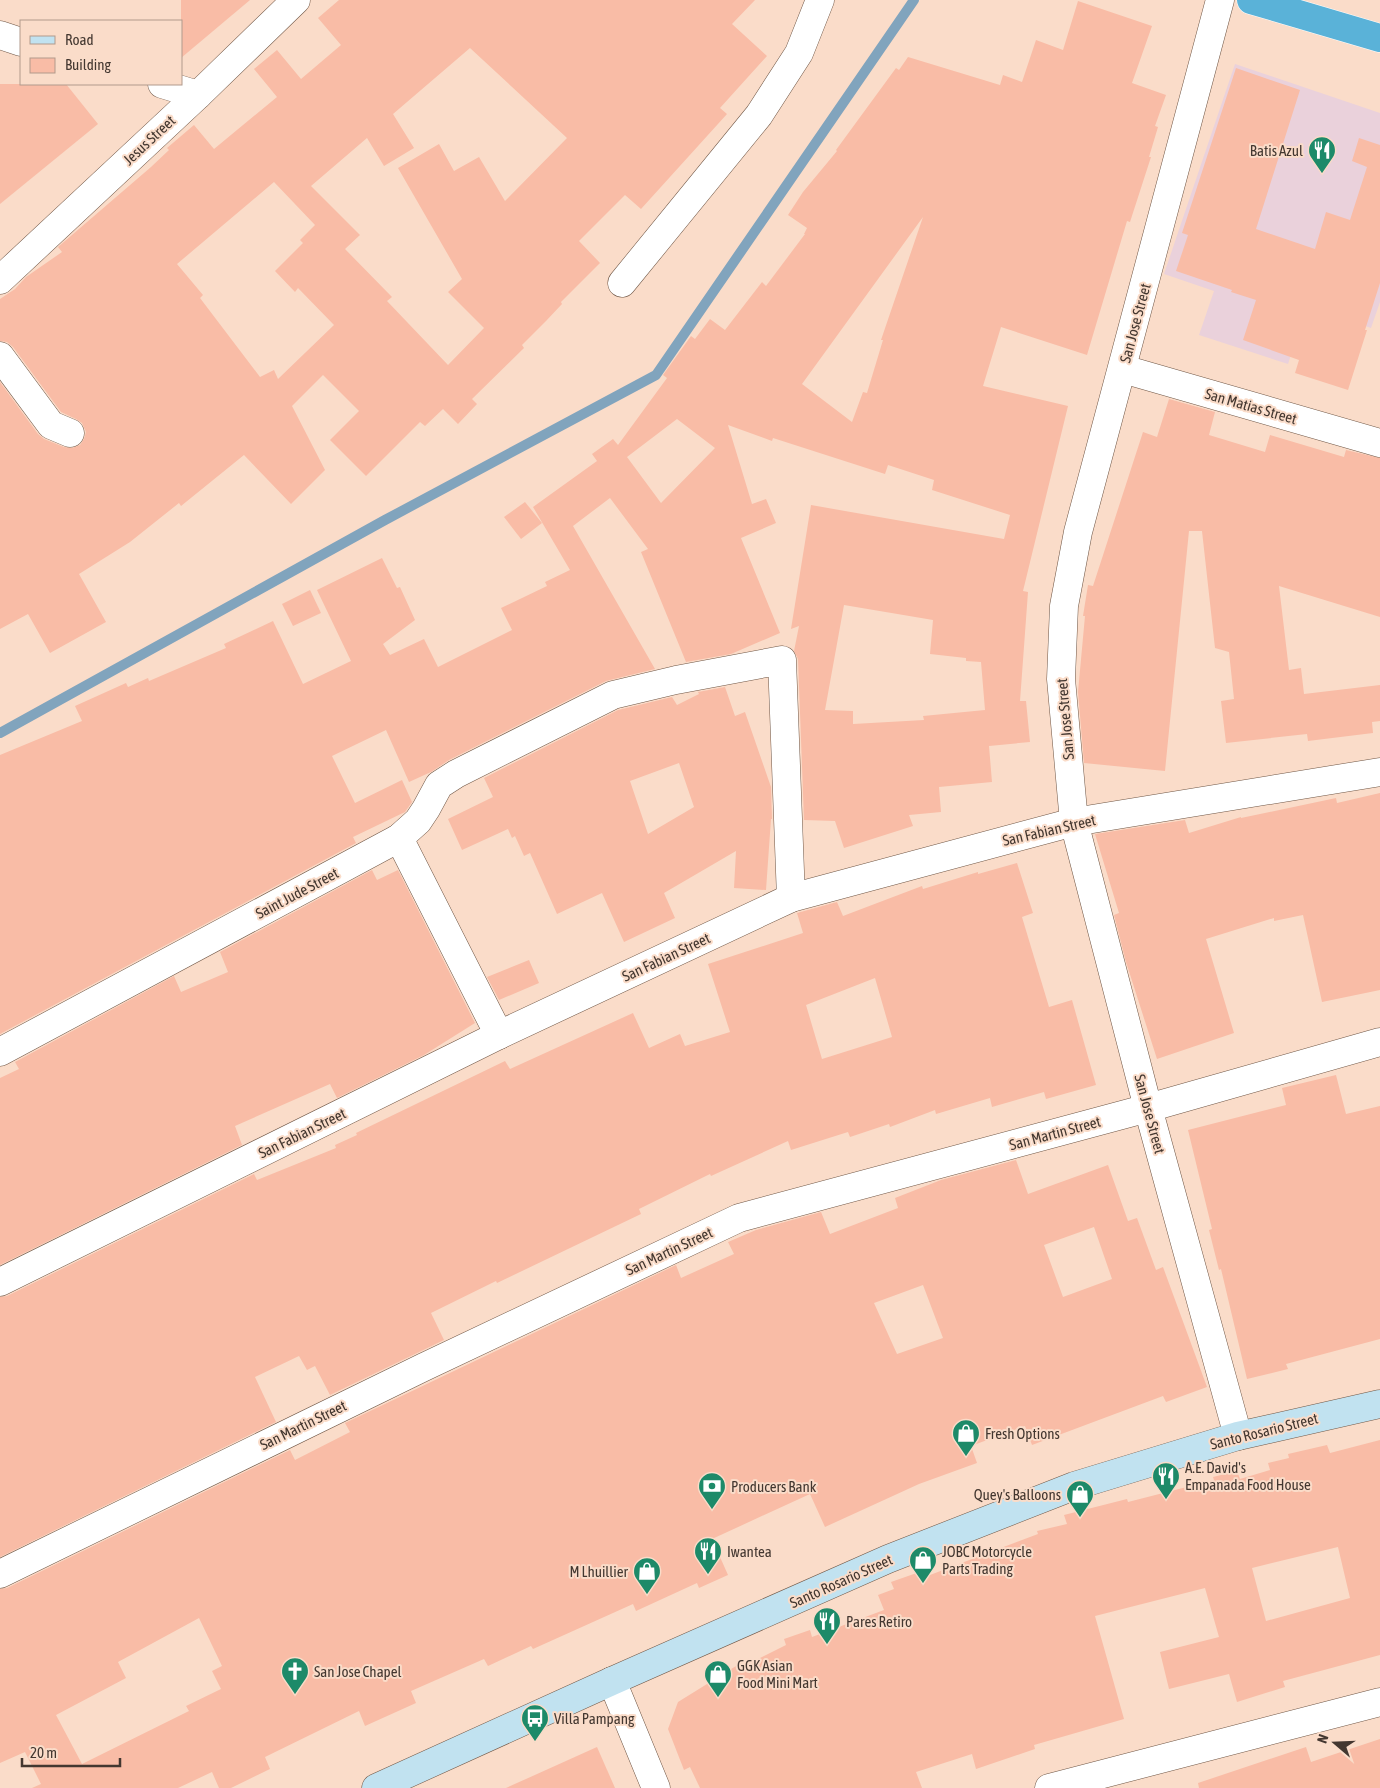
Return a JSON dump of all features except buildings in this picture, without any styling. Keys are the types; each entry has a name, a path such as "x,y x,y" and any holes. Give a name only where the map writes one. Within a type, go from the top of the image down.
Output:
{"highway":[{"path":"1251,0 1380,38"}],"main road":[{"name":"Santo Rosario Street","path":"376,1788 888,1559 1074,1486 1238,1436 1380,1404"}],"street":[{"name":"Jesus Street","path":"0,280 198,95 296,0"},
{"path":"622,282 759,115 799,53 820,0"},
{"name":"San Jose Street","path":"1220,0 1078,532 1064,606 1061,679 1074,822 1148,1108 1238,1436"},
{"path":"0,35 20,42"},
{"path":"165,85 198,95"},
{"path":"0,356 51,425 70,433"},
{"name":"San Matias Street","path":"1122,369 1380,443"},
{"name":"Saint Jude Street","path":"0,1052 399,838 418,821 439,785 456,774 612,695 676,680 782,660 791,898"},
{"name":"San Fabian Street","path":"0,1282 500,1035 791,898 1074,822 1380,772"},
{"path":"399,838 500,1035"},
{"name":"San Martin Street","path":"0,1574 424,1367 739,1218 1148,1108 1380,1042"},
{"path":"612,1681 656,1788"},
{"path":"1049,1788 1380,1702"}],"shaded area":[{"path":"1235,64 1380,113 1380,302 1371,328 1307,306 1288,364 1199,335 1214,291 1164,274"}],"waterway":[{"path":"0,733 385,520 656,375 914,0"}],"place":[{"name":"Batis Azul","path":"1322,174"},
{"name":"Fresh Options","path":"966,1457"},
{"name":"A.E. David's Empanada Food House","path":"1166,1500"},
{"name":"Producers Bank","path":"712,1510"},
{"name":"Quey's Balloons","path":"1080,1518"},
{"name":"Iwantea","path":"708,1575"},
{"name":"JOBC Motorcycle Parts Trading","path":"923,1584"},
{"name":"M Lhuillier","path":"647,1595"},
{"name":"Pares Retiro","path":"827,1645"},
{"name":"San Jose Chapel","path":"295,1695"},
{"name":"GGK Asian Food Mini Mart","path":"718,1698"},
{"name":"Villa Pampang","path":"535,1742"}]}
